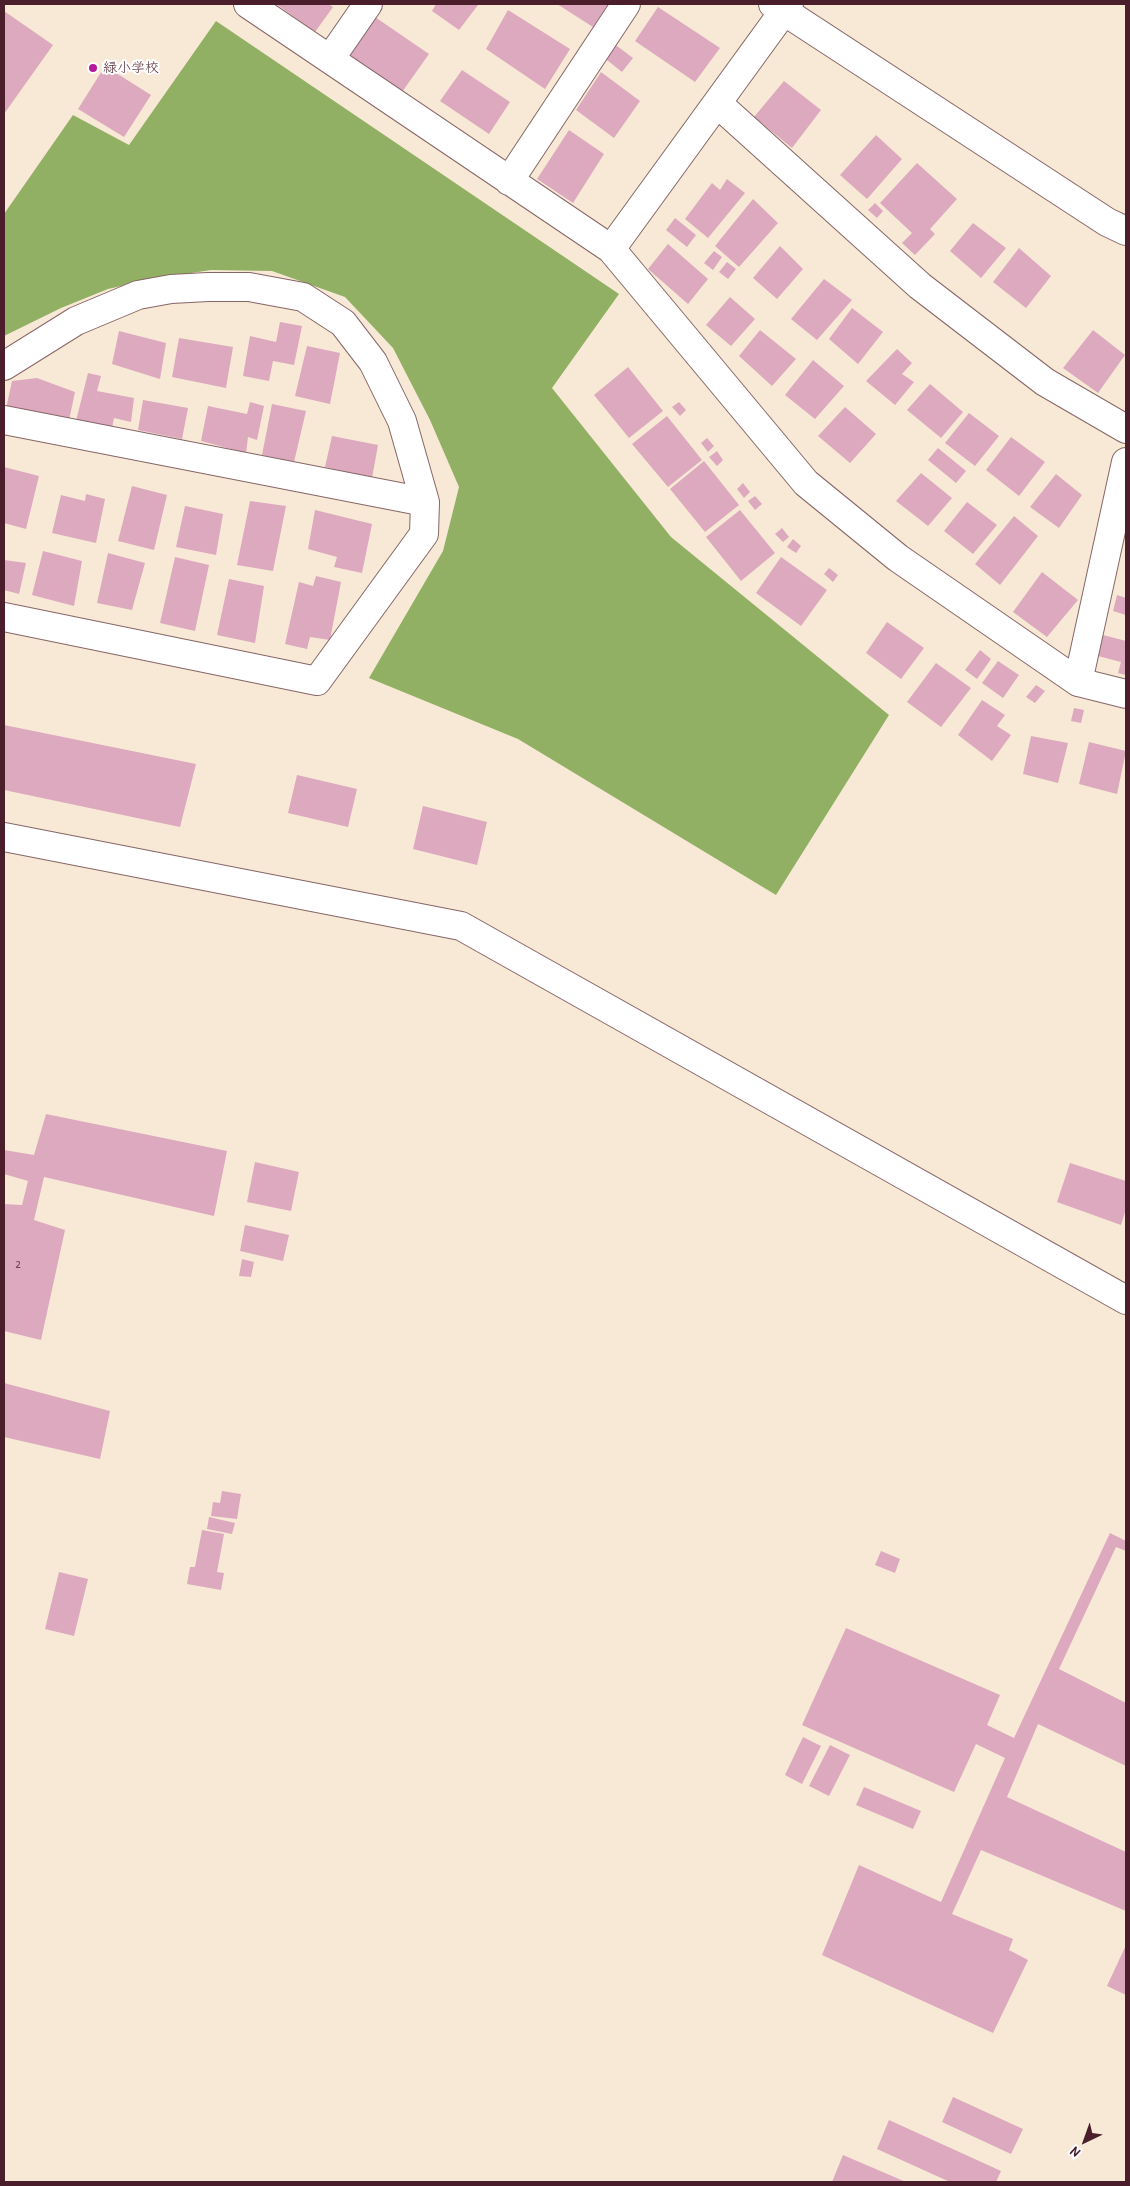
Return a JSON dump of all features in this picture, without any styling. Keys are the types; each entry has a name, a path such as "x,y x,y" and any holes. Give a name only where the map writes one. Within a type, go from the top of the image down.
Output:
{"street":[{"path":"248,4 611,249 806,483 898,558 1078,682 1126,694"},
{"path":"330,59 368,4"},
{"path":"509,181 626,4"},
{"path":"611,249 717,103 782,6 1106,222 1126,231"},
{"path":"717,103 920,286 1044,382 1126,429"},
{"path":"4,366 76,321 138,295 171,289 249,287 303,297 343,324 373,362 402,421 425,502 424,534 317,681 4,617"},
{"path":"4,420 425,502"},
{"path":"1078,682 1123,495 1126,462"},
{"path":"4,837 461,926 1126,1300"}],"green space":[{"path":"216,21 619,294 552,388 671,537 889,715 776,895 518,739 369,678 443,551 459,487 430,420 393,348 345,297 272,271 211,270 152,279 108,289 61,308 4,336 4,214 73,115 129,145"}],"building":[{"path":"276,4 328,4 333,7 315,32"},
{"path":"436,4 478,5 459,30 432,11"},
{"path":"557,4 608,4 593,27"},
{"path":"658,7 720,48 695,82 635,41"},
{"path":"508,10 570,49 545,89 486,49"},
{"path":"4,11 53,45 4,114"},
{"path":"375,17 429,54 402,92 350,56"},
{"path":"613,43 633,58 622,72 602,56"},
{"path":"105,66 151,95 124,137 78,109"},
{"path":"462,70 510,102 489,134 440,101"},
{"path":"601,72 640,101 614,138 576,110"},
{"path":"784,81 821,110 792,148 754,117"},
{"path":"569,130 604,154 573,203 537,179"},
{"path":"876,135 902,159 867,199 840,175"},
{"path":"917,163 957,199 930,229 935,234 915,255 902,243 912,233 880,203"},
{"path":"727,179 745,193 708,238 685,219 712,183 720,190"},
{"path":"753,199 778,223 739,267 715,246"},
{"path":"875,203 883,211 877,218 868,210"},
{"path":"675,218 696,235 687,247 666,230"},
{"path":"973,223 1006,248 981,278 950,251"},
{"path":"668,244 708,279 688,304 648,269"},
{"path":"780,246 803,269 777,299 753,278"},
{"path":"1019,248 1051,276 1026,308 993,282"},
{"path":"714,251 722,257 713,270 704,263"},
{"path":"727,262 736,269 728,279 719,272"},
{"path":"824,279 852,300 817,340 791,319"},
{"path":"730,297 755,319 731,346 706,325"},
{"path":"852,308 883,332 858,364 829,339"},
{"path":"280,322 302,326 294,365 273,361 269,381 243,376 250,336 276,342"},
{"path":"760,330 796,359 772,386 739,356"},
{"path":"1093,330 1125,355 1098,393 1063,368"},
{"path":"119,331 166,343 160,379 112,364"},
{"path":"179,338 233,347 226,388 172,377"},
{"path":"307,346 340,353 330,404 295,396"},
{"path":"897,349 912,363 902,374 914,382 895,405 866,381"},
{"path":"813,360 844,386 815,419 785,395"},
{"path":"628,367 663,411 629,438 594,395"},
{"path":"88,373 101,376 97,391 134,398 131,422 114,418 112,428 76,421"},
{"path":"37,378 75,392 68,425 6,409 12,381"},
{"path":"930,384 963,412 941,438 907,410"},
{"path":"143,400 188,408 182,439 138,430"},
{"path":"250,402 264,406 257,440 248,437 246,453 201,441 208,406 247,414"},
{"path":"679,402 686,410 680,416 672,407"},
{"path":"272,404 306,411 294,462 262,455"},
{"path":"845,407 876,434 850,463 818,436"},
{"path":"969,413 999,436 975,466 945,443"},
{"path":"667,416 702,460 668,487 632,444"},
{"path":"332,436 378,445 372,478 325,467"},
{"path":"1011,437 1045,462 1019,496 986,470"},
{"path":"707,438 714,446 708,452 701,443"},
{"path":"938,448 966,471 956,483 928,460"},
{"path":"717,451 723,460 717,466 709,457"},
{"path":"704,461 739,505 705,532 670,489"},
{"path":"4,467 39,476 26,529 4,523"},
{"path":"921,473 952,498 928,526 896,501"},
{"path":"1056,474 1082,495 1059,528 1030,507"},
{"path":"743,483 750,492 744,498 737,489"},
{"path":"132,486 167,495 154,550 118,541"},
{"path":"86,494 105,499 96,543 52,533 61,495 85,501"},
{"path":"755,496 762,504 755,510 748,501"},
{"path":"250,501 286,506 273,571 237,565"},
{"path":"967,502 997,525 973,554 944,531"},
{"path":"185,506 223,514 216,555 176,547"},
{"path":"315,510 372,524 362,573 334,567 337,557 308,549"},
{"path":"740,510 775,553 741,581 706,537"},
{"path":"1014,516 1038,536 1000,585 975,564"},
{"path":"782,528 789,537 783,542 775,534"},
{"path":"793,539 801,546 796,553 787,547"},
{"path":"43,551 82,561 74,606 32,595"},
{"path":"108,553 145,563 132,610 97,603"},
{"path":"175,557 209,565 195,631 160,623"},
{"path":"781,557 827,590 801,626 756,593"},
{"path":"4,560 26,563 19,594 4,590"},
{"path":"829,568 838,575 833,582 824,574"},
{"path":"1042,572 1078,600 1047,637 1013,612"},
{"path":"316,576 341,582 330,640 310,637 307,649 285,644 299,582 313,586"},
{"path":"229,579 264,586 255,643 217,635"},
{"path":"1117,595 1126,598 1126,615 1113,611"},
{"path":"887,622 924,648 901,679 866,653"},
{"path":"1103,635 1126,641 1126,675 1118,673 1121,662 1098,656"},
{"path":"980,650 991,659 977,679 965,670"},
{"path":"998,661 1019,675 1003,698 982,683"},
{"path":"936,663 971,688 941,727 907,702"},
{"path":"1036,685 1045,691 1035,703 1026,697"},
{"path":"982,700 1005,715 997,726 1011,735 992,761 958,735"},
{"path":"1074,708 1084,710 1081,723 1071,721"},
{"path":"4,725 196,764 180,827 4,790"},
{"path":"1031,736 1068,743 1058,783 1023,774"},
{"path":"1089,742 1126,751 1117,794 1079,784"},
{"path":"297,775 357,789 348,827 288,813"},
{"path":"423,806 487,822 477,865 413,849"},
{"path":"46,1114 227,1151 214,1216 44,1177 34,1220 65,1230 41,1340 4,1331 4,1204 22,1205 28,1181 4,1174 4,1150 34,1155"},
{"path":"255,1162 299,1172 291,1211 247,1202"},
{"path":"1070,1163 1126,1181 1126,1209 1121,1225 1057,1202"},
{"path":"245,1225 289,1235 283,1261 240,1251"},
{"path":"242,1259 254,1262 251,1277 239,1276"},
{"path":"4,1383 110,1411 100,1459 4,1437"},
{"path":"222,1491 241,1494 237,1519 211,1516 213,1502 220,1503"},
{"path":"209,1517 235,1523 232,1534 207,1529"},
{"path":"202,1530 224,1534 217,1572 224,1573 221,1590 187,1584 190,1567 195,1567"},
{"path":"1110,1533 1126,1541 1126,1551 1116,1547 1059,1669 1126,1703 1126,1766 1038,1724 1007,1797 1126,1852 1126,1911 981,1850 952,1914 1013,1939 1009,1950 1028,1960 993,2033 822,1955 859,1865 941,1902 1005,1758 976,1744 954,1792 802,1725 846,1628 1000,1695 987,1725 1014,1738"},
{"path":"881,1551 900,1559 895,1573 875,1565"},
{"path":"59,1572 88,1579 74,1636 45,1629"},
{"path":"803,1737 821,1746 802,1784 785,1775"},
{"path":"830,1745 850,1755 829,1796 809,1786"},
{"path":"864,1787 921,1811 913,1829 856,1805"},
{"path":"1126,1945 1126,1995 1107,1986"},
{"path":"953,2097 1023,2129 1011,2154 942,2122"},
{"path":"889,2120 1001,2171 996,2182 950,2182 877,2149"},
{"path":"843,2155 906,2182 832,2182"}],"place":[{"name":"緑小学校","path":"93,68"}]}
